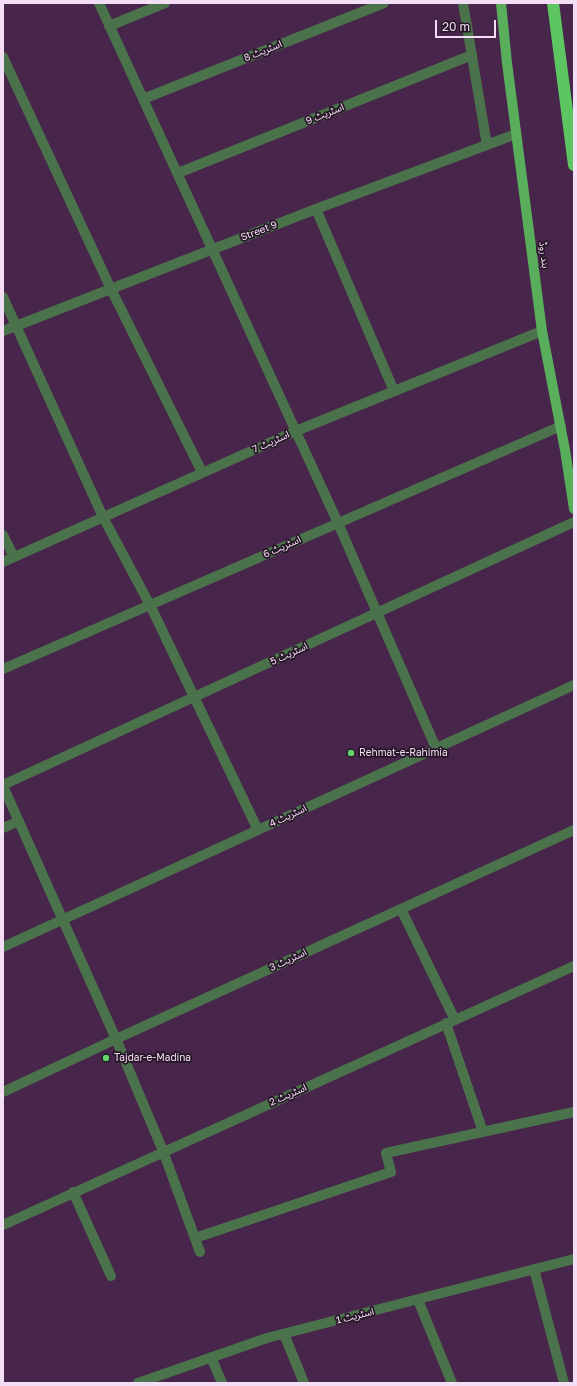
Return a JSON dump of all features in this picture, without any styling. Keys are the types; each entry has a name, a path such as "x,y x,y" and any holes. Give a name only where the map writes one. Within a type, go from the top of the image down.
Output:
{"highway":[{"path":"553,3 574,165"}],"main road":[{"name":"بند روڈ","path":"501,3 516,134 542,331 574,509"}],"street":[{"path":"99,3 338,523 436,748"},
{"path":"109,26 166,3"},
{"name":"اسٹریٹ 8","path":"143,99 384,3"},
{"path":"463,3 487,146"},
{"name":"اسٹریٹ 9","path":"178,173 472,55"},
{"path":"3,57 111,289 202,472"},
{"name":"Street 9","path":"3,331 316,209 516,134"},
{"path":"316,209 394,391"},
{"path":"3,297 103,517 150,605 258,830"},
{"name":"اسٹریٹ 7","path":"3,562 296,431 542,331"},
{"name":"اسٹریٹ 6","path":"3,669 560,426"},
{"name":"اسٹریٹ 5","path":"3,785 574,522"},
{"path":"3,535 14,557"},
{"name":"اسٹریٹ 4","path":"3,947 574,685"},
{"path":"3,785 116,1039 163,1151 200,1252"},
{"path":"3,828 19,821"},
{"name":"اسٹریٹ 3","path":"3,1092 401,908 574,830"},
{"path":"401,908 451,1022 484,1132"},
{"name":"اسٹریٹ 2","path":"3,1225 72,1192 574,966"},
{"path":"195,1238 391,1172 386,1153 574,1112"},
{"path":"72,1192 111,1276"},
{"name":"اسٹریٹ 1","path":"138,1383 267,1338 418,1300 574,1258"},
{"path":"534,1269 564,1383"},
{"path":"418,1300 452,1383"},
{"path":"284,1334 304,1383"},
{"path":"211,1357 222,1383"}],"place":[{"name":"Rehmat-e-Rahimia","path":"351,753"},
{"name":"Tajdar-e-Madina","path":"106,1058"}]}
